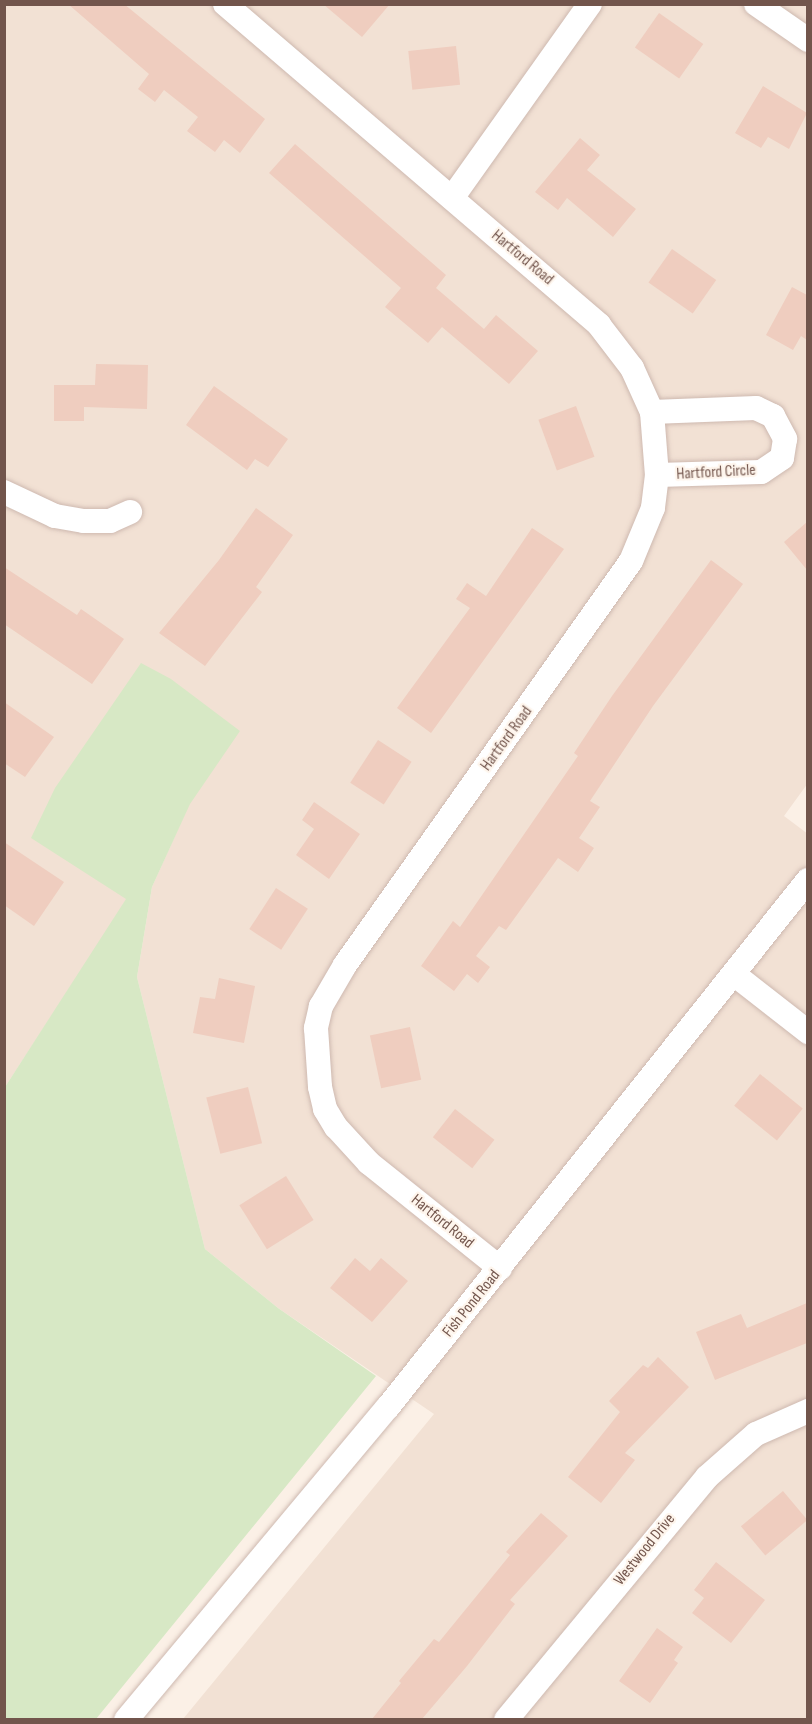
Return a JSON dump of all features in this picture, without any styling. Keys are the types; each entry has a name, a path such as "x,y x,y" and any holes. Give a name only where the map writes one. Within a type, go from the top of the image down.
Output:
{"street":[{"name":"Hartford Road","path":"225,4 599,325 632,368 652,412 657,475 653,508 631,561 345,965 321,1006 316,1028 320,1087 325,1109 336,1127 369,1163 500,1268"},
{"path":"452,198 590,4"},
{"path":"756,4 807,40"},
{"name":"Hartford Circle","path":"652,412 756,408 773,416 785,439 782,458 761,471 657,475"},
{"path":"4,492 55,516 110,521 130,512"},
{"name":"Fish Pond Road","path":"126,1719 500,1268 735,975 807,880"},
{"path":"735,975 807,1032"},
{"name":"Westwood Drive","path":"506,1719 707,1477 756,1434 807,1411"}],"shaded area":[{"path":"5,5 807,5 808,783 784,816 808,834 807,1719 183,1719 434,1414 278,1308 205,1249 137,977 152,887 188,807 5,1087"}],"green space":[{"path":"141,663 171,679 240,731 190,804 152,887 137,977 205,1249 278,1308 376,1376 96,1719 5,1719 5,1087 126,899 31,838 55,788"}],"building":[{"path":"68,4 124,4 265,119 240,153 224,140 215,152 187,131 198,117 164,90 155,102 138,89 149,74"},
{"path":"323,4 390,4 362,37"},
{"path":"659,13 703,44 679,78 635,47"},
{"path":"456,46 460,85 412,90 408,51"},
{"path":"763,86 807,113 789,149 768,137 761,148 735,133"},
{"path":"580,138 600,155 587,170 636,209 613,237 567,198 558,210 535,192"},
{"path":"295,144 446,275 436,288 484,329 496,315 538,351 509,384 442,327 428,343 385,307 401,288 269,173"},
{"path":"672,249 716,280 693,314 648,283"},
{"path":"792,287 807,295 807,340 801,336 793,350 766,335"},
{"path":"96,364 148,365 147,409 84,407 84,421 54,421 54,385 95,385"},
{"path":"214,386 288,439 268,467 255,459 247,470 186,425"},
{"path":"576,406 594,457 557,470 538,420"},
{"path":"256,508 293,535 256,587 262,592 205,666 159,633 219,560"},
{"path":"807,522 807,570 784,542"},
{"path":"532,528 564,549 431,733 397,708 470,608 456,599 467,583 486,596"},
{"path":"711,560 743,584 653,706 590,801 600,807 579,838 594,848 578,872 558,858 506,930 499,926 476,956 490,967 478,983 467,974 454,991 421,966 453,921 460,927 578,756 574,753 612,696"},
{"path":"4,567 77,615 81,609 124,639 92,684 4,624"},
{"path":"4,702 54,737 25,777 4,763"},
{"path":"378,740 412,762 384,805 350,783"},
{"path":"314,802 360,834 329,879 296,855 314,829 302,820"},
{"path":"4,842 64,882 34,926 4,905"},
{"path":"276,888 308,909 281,950 249,929"},
{"path":"219,978 255,986 244,1043 193,1033 200,997 215,999"},
{"path":"410,1027 421,1080 381,1088 370,1036"},
{"path":"760,1074 803,1109 777,1140 734,1106"},
{"path":"248,1087 262,1143 220,1154 206,1097"},
{"path":"455,1109 494,1140 472,1168 433,1137"},
{"path":"286,1176 314,1220 267,1249 239,1205"},
{"path":"355,1258 370,1271 381,1258 408,1281 372,1322 330,1288"},
{"path":"807,1303 807,1343 715,1380 696,1332 741,1314 747,1328"},
{"path":"658,1357 689,1387 625,1453 635,1460 601,1503 568,1477 620,1412 609,1401 643,1365 648,1368"},
{"path":"783,1491 807,1520 765,1555 741,1526"},
{"path":"541,1513 568,1536 510,1600 515,1604 467,1666 422,1719 372,1719 401,1683 399,1681 434,1639 439,1642 510,1555 506,1552"},
{"path":"716,1562 765,1600 731,1643 692,1613 704,1598 694,1590"},
{"path":"657,1628 683,1647 674,1660 678,1663 650,1703 619,1681"}]}
